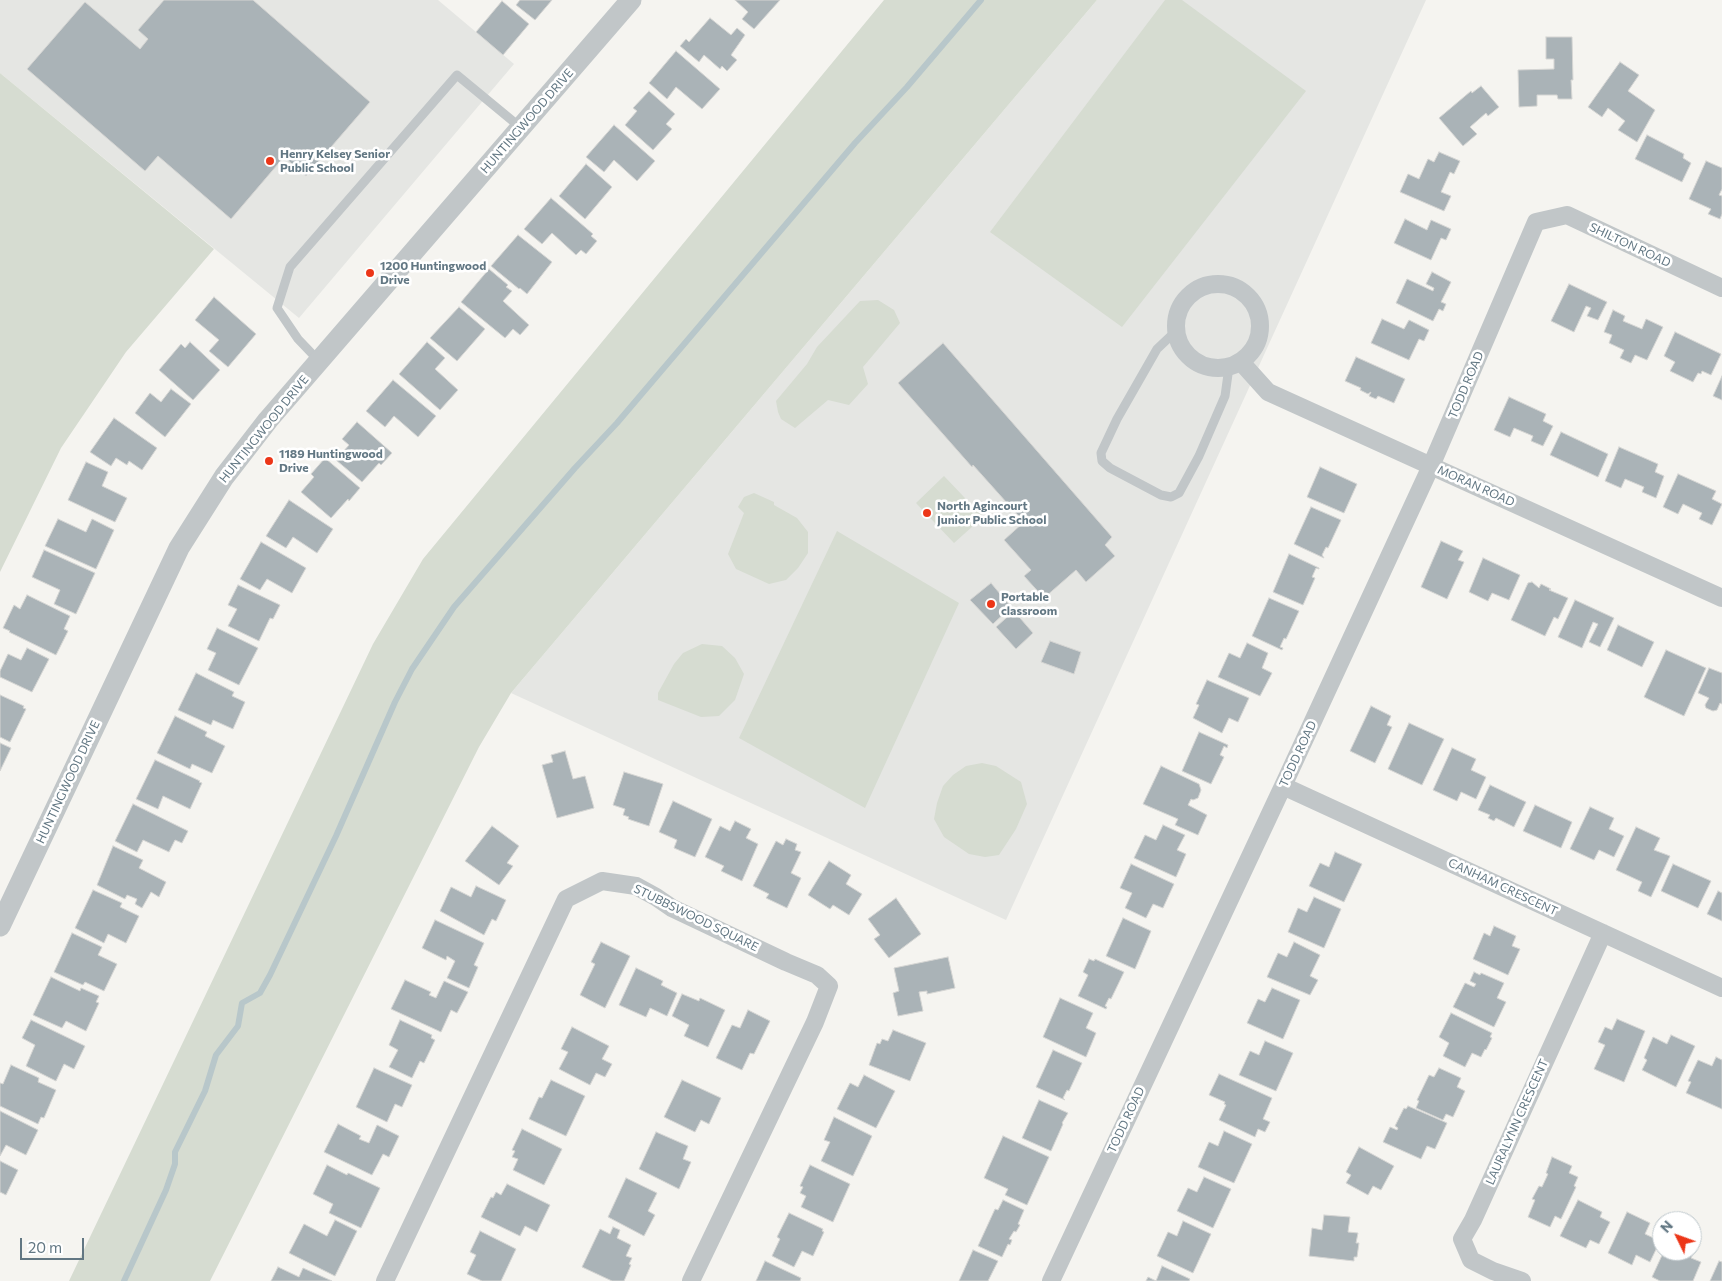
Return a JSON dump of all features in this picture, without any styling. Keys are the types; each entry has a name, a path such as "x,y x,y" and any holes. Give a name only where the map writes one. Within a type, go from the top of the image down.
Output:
{"street":[{"name":"HUNTINGWOOD DRIVE","path":"0,926 179,548 224,477 268,420 631,0"},
{"name":"SHILTON ROAD","path":"1536,222 1567,215 1722,288"},
{"name":"TODD ROAD","path":"1052,1281 1431,466 1536,222"},
{"path":"1207,284 1227,284 1246,293 1254,303 1260,316 1260,329 1251,353 1235,364 1217,368 1205,366 1194,361 1185,353 1179,343 1176,332 1178,311 1189,294 1207,284"},
{"name":"MORAN ROAD","path":"1235,364 1268,392 1722,598"},
{"name":"CANHAM CRESCENT","path":"1283,786 1722,988"},
{"name":"STUBBSWOOD SQUARE","path":"385,1281 566,899 602,881 636,886 689,916 786,962 817,974 829,986 815,1022 692,1281"},
{"name":"LAURALYNN CRESCENT","path":"1522,1281 1493,1271 1471,1260 1462,1239 1473,1220 1603,933"}],"lane":[{"path":"319,361 298,339 277,308 290,267 457,75 521,127"},
{"path":"1176,332 1156,350 1116,419 1101,453 1102,461 1110,468 1161,494 1171,497 1179,493 1199,456 1225,396 1235,364"}],"shaded area":[{"name":"Henry Kelsey Senior Public School","path":"0,0 438,0 514,64 299,318 0,73"},
{"path":"884,0 1097,0 511,693 479,747 210,1281 69,1281 373,644 423,559"},
{"name":"North Agincourt Junior Public School","path":"1097,0 1426,0 1006,920 511,693"},
{"path":"1165,0 1182,0 1306,91 1122,327 990,232"},
{"path":"0,73 214,249 126,352 61,448 0,572"},
{"path":"878,300 894,310 900,323 863,367 868,384 849,405 828,400 795,428 781,419 776,401 807,364 817,347 860,301"},
{"path":"944,476 983,517 954,543 916,503"},
{"path":"754,493 774,502 774,505 797,518 808,532 808,553 798,568 786,580 769,584 736,569 728,554 744,513 738,507 744,497"},
{"path":"837,531 959,603 865,808 739,738"},
{"path":"702,644 722,646 735,658 744,674 735,700 719,716 701,717 658,700 658,693 674,664 683,653"},
{"path":"982,763 996,766 1021,782 1027,804 1016,829 999,855 985,857 969,854 944,837 934,819 943,786 953,775 966,766"}],"building":[{"name":"Henry Kelsey Senior Public School","path":"164,0 253,0 370,102 306,176 284,157 231,219 158,156 145,171 27,69 85,2 140,49 148,39 138,30"},
{"path":"520,0 552,0 535,20 516,5"},
{"path":"735,0 780,0 754,29 742,19 748,12"},
{"path":"502,1 529,24 503,55 476,32"},
{"path":"710,18 731,35 737,28 745,35 731,55 737,60 727,71 722,66 720,69 704,55 699,62 680,46 686,39 689,42"},
{"path":"1546,37 1572,37 1572,99 1558,99 1557,95 1537,95 1537,106 1519,107 1518,70 1554,69 1554,59 1546,59"},
{"path":"676,51 720,89 702,109 676,87 667,99 649,83"},
{"path":"1620,62 1639,75 1628,91 1655,110 1637,142 1618,130 1625,121 1608,108 1602,117 1588,107"},
{"path":"1481,86 1499,107 1488,116 1486,113 1470,127 1477,134 1463,146 1439,118 1471,91 1472,93"},
{"path":"649,91 675,114 666,124 672,129 653,150 625,125 637,111 633,108"},
{"path":"614,125 655,161 637,181 614,160 604,172 586,157"},
{"path":"1647,135 1684,154 1683,158 1691,163 1682,182 1635,159"},
{"path":"1439,152 1460,161 1454,174 1450,172 1441,192 1451,196 1444,211 1400,192 1408,174 1419,179 1428,159 1434,162"},
{"path":"1706,161 1722,168 1722,189 1719,195 1722,196 1722,214 1720,219 1708,214 1711,209 1689,199"},
{"path":"586,164 612,187 585,219 559,196"},
{"path":"551,198 593,234 591,236 597,241 586,254 581,250 576,255 552,233 542,244 524,229"},
{"path":"1405,219 1427,230 1431,220 1451,229 1446,240 1441,238 1431,260 1394,243"},
{"path":"518,235 552,262 527,294 491,266"},
{"path":"489,269 508,285 506,287 512,291 503,301 529,325 520,335 513,329 505,338 461,302"},
{"path":"1432,272 1451,282 1441,302 1446,304 1443,311 1439,309 1433,321 1396,303 1407,279 1433,291 1434,288 1426,284"},
{"path":"1569,284 1607,302 1598,320 1587,316 1591,308 1586,306 1574,332 1551,321"},
{"path":"214,297 256,334 228,367 209,351 219,340 195,320"},
{"path":"459,307 485,329 457,361 430,338"},
{"path":"1613,310 1625,316 1623,321 1642,329 1646,319 1663,327 1647,360 1635,355 1631,363 1620,358 1624,350 1609,343 1612,335 1604,332"},
{"path":"1382,319 1404,329 1409,320 1429,330 1424,341 1419,339 1409,360 1371,343"},
{"path":"1675,332 1721,354 1711,375 1702,371 1701,374 1698,373 1693,382 1670,371 1675,362 1664,356"},
{"path":"190,342 220,370 193,400 159,370 181,344 185,348"},
{"path":"427,342 445,358 435,369 458,390 440,410 399,374"},
{"path":"943,343 1112,537 1105,545 1115,556 1086,582 1076,570 1044,598 1024,576 1031,570 1004,540 1024,522 973,465 972,467 898,383"},
{"path":"1356,357 1405,379 1394,403 1378,396 1376,399 1369,396 1371,392 1368,394 1360,390 1361,388 1345,381"},
{"path":"1722,376 1722,400 1713,396"},
{"path":"393,380 436,416 418,437 394,416 385,427 366,411"},
{"path":"171,389 191,404 165,437 135,413 150,393 161,402"},
{"path":"1509,397 1546,414 1543,421 1553,426 1543,446 1531,441 1533,436 1514,428 1510,437 1494,430"},
{"path":"114,418 157,448 142,470 129,461 127,465 116,458 111,466 90,452"},
{"path":"357,422 392,453 381,465 379,463 362,482 336,460 349,445 342,439"},
{"path":"1561,432 1608,454 1598,477 1550,455"},
{"path":"1619,447 1658,464 1655,472 1664,476 1656,498 1642,492 1644,487 1625,479 1621,488 1605,481"},
{"path":"325,458 360,488 331,518 301,492 314,477 311,474"},
{"path":"86,462 108,472 102,486 127,498 115,522 68,500"},
{"path":"1320,467 1357,484 1344,513 1307,497"},
{"path":"1678,474 1716,491 1712,499 1722,504 1712,525 1699,519 1702,513 1683,504 1678,514 1663,507"},
{"path":"289,500 333,529 317,553 293,537 286,548 266,536"},
{"path":"1311,507 1341,520 1328,548 1326,547 1322,555 1324,558 1294,544"},
{"path":"58,519 86,532 92,519 114,530 96,569 45,546"},
{"path":"1441,541 1463,551 1458,560 1464,562 1447,599 1421,587"},
{"path":"261,542 306,568 292,593 267,579 260,590 240,579"},
{"path":"44,550 95,573 76,614 54,604 60,590 32,577"},
{"path":"1289,554 1319,568 1316,568 1312,577 1315,578 1303,605 1273,592"},
{"path":"1483,558 1520,575 1509,600 1492,593 1488,601 1469,592"},
{"path":"1532,582 1539,588 1541,584 1551,589 1549,590 1568,598 1558,619 1554,617 1545,636 1511,620 1528,583"},
{"name":"Portable classroom","path":"991,583 1011,607 993,624 970,600"},
{"path":"238,585 280,605 273,619 270,618 259,641 228,626 237,609 228,605"},
{"path":"27,595 70,616 64,629 68,631 56,655 3,628 14,605 20,609"},
{"path":"1269,598 1299,611 1286,639 1284,638 1280,647 1283,648 1282,650 1252,636"},
{"path":"1575,600 1614,618 1600,647 1589,642 1598,624 1593,622 1582,648 1558,637"},
{"name":"Portable classroom","path":"1014,611 1033,633 1016,649 996,627"},
{"path":"1618,625 1654,642 1642,667 1607,650"},
{"path":"217,628 258,648 239,685 208,670 216,653 207,649"},
{"name":"Portable classroom","path":"1050,641 1081,652 1074,674 1041,662"},
{"path":"1247,643 1268,653 1262,668 1272,673 1260,696 1218,677 1229,653 1240,658"},
{"path":"27,648 49,659 32,692 0,677 0,671 8,654 21,660"},
{"path":"1666,650 1706,668 1684,716 1644,697"},
{"path":"1709,668 1722,673 1722,704 1720,703 1717,710 1713,711 1706,708 1705,705 1709,698 1698,693"},
{"path":"196,673 234,692 232,696 245,702 233,729 213,720 211,725 178,710"},
{"path":"1207,680 1249,698 1238,722 1229,718 1222,733 1193,718 1199,705 1196,704"},
{"path":"0,695 24,706 23,708 26,709 10,742 0,737"},
{"path":"1371,706 1391,716 1387,725 1392,727 1375,763 1350,751"},
{"path":"175,716 207,732 205,736 225,746 212,773 192,764 190,769 157,753"},
{"path":"1409,723 1444,739 1422,785 1388,769"},
{"path":"1199,732 1228,745 1227,748 1224,746 1220,755 1224,757 1211,784 1182,771"},
{"path":"0,743 11,748 0,771"},
{"path":"1452,748 1476,759 1471,770 1486,777 1476,799 1461,792 1457,801 1433,790"},
{"path":"565,751 573,779 585,776 594,808 557,818 542,765 553,762 551,755"},
{"path":"155,760 202,783 190,809 163,796 158,809 136,799"},
{"path":"1161,766 1199,784 1201,790 1198,798 1191,799 1188,805 1207,815 1198,835 1175,825 1178,819 1143,804"},
{"path":"624,772 663,784 649,826 628,819 629,817 623,815 625,809 613,805"},
{"path":"1490,785 1526,802 1514,827 1496,818 1494,821 1488,818 1490,815 1478,810"},
{"path":"673,801 712,819 695,857 674,848 677,840 659,832"},
{"path":"133,804 188,831 182,843 175,840 169,852 143,840 137,852 115,841"},
{"path":"1535,805 1572,822 1561,848 1523,831"},
{"path":"1590,807 1614,818 1609,829 1624,836 1614,857 1599,850 1594,860 1570,849"},
{"path":"735,821 751,829 746,838 758,844 742,881 721,871 724,866 705,857 720,826 730,831"},
{"path":"1163,825 1185,835 1177,850 1186,854 1176,877 1134,858 1145,835 1156,840"},
{"path":"492,826 519,846 507,863 513,866 499,885 465,861"},
{"path":"1636,827 1660,838 1654,850 1670,856 1651,897 1638,891 1642,882 1616,870"},
{"path":"786,839 797,844 795,850 801,852 791,873 801,878 787,908 766,898 769,894 753,886 776,841 783,845"},
{"path":"113,846 143,860 139,868 166,882 159,897 151,892 142,908 135,904 137,899 127,895 125,899 97,885"},
{"path":"1335,852 1362,864 1344,902 1309,886 1320,863 1329,867"},
{"path":"829,861 851,875 846,884 862,894 849,915 833,905 830,909 808,895"},
{"path":"1131,864 1174,884 1163,908 1153,904 1146,918 1125,908 1132,893 1120,888"},
{"path":"1673,864 1711,881 1698,908 1661,891"},
{"path":"476,886 506,900 496,921 492,919 484,935 440,911 451,887 471,897"},
{"path":"93,890 122,903 120,907 139,916 126,943 108,934 104,943 75,928"},
{"path":"1718,891 1722,893 1722,921 1707,914"},
{"path":"1314,897 1341,909 1324,948 1288,932 1298,908 1307,912"},
{"path":"896,898 921,934 889,958 874,939 880,935 868,919"},
{"path":"1123,918 1151,931 1135,969 1106,956"},
{"path":"435,920 484,943 474,965 478,967 469,988 447,978 455,961 447,956 446,960 422,948"},
{"path":"1494,926 1516,936 1512,946 1520,949 1508,975 1473,959 1484,933 1490,936"},
{"path":"72,933 102,947 98,955 117,964 104,991 85,982 83,985 54,972"},
{"path":"601,942 630,956 605,1008 580,995 595,964 591,962"},
{"path":"1294,942 1320,955 1310,976 1318,980 1310,995 1267,977 1278,953 1287,957"},
{"path":"948,957 955,988 927,994 927,991 919,992 923,1011 898,1016 893,993 899,991 894,968"},
{"path":"1089,959 1094,961 1095,959 1124,972 1111,999 1109,998 1105,1006 1107,1007 1106,1009 1078,996 1088,975 1083,972"},
{"path":"636,968 663,981 661,985 677,993 667,1016 650,1008 646,1017 619,1005"},
{"path":"1474,972 1504,983 1497,998 1506,1002 1494,1027 1453,1007 1465,983 1474,987 1476,984 1470,981"},
{"path":"51,977 80,991 81,988 99,996 96,1002 99,1003 86,1031 66,1021 62,1028 33,1015"},
{"path":"405,980 431,992 429,995 436,998 444,981 468,992 457,1013 451,1010 441,1032 391,1009"},
{"path":"1272,988 1300,1000 1283,1039 1247,1023 1258,999 1265,1002"},
{"path":"682,994 699,1001 700,998 725,1010 708,1047 684,1036 689,1025 672,1016"},
{"path":"1060,998 1093,1013 1086,1028 1096,1033 1086,1057 1043,1037"},
{"path":"748,1010 770,1021 754,1054 750,1053 742,1070 716,1058 732,1025 740,1028"},
{"path":"1451,1013 1492,1033 1490,1037 1492,1038 1481,1057 1472,1053 1465,1067 1443,1056 1449,1043 1439,1037"},
{"path":"1617,1019 1645,1031 1624,1082 1594,1069 1605,1045 1598,1042 1605,1027 1612,1030"},
{"path":"31,1020 85,1046 74,1069 64,1064 56,1081 26,1066 35,1045 22,1038"},
{"path":"400,1020 432,1035 431,1038 435,1040 424,1063 420,1061 412,1078 389,1067 398,1050 389,1045"},
{"path":"572,1027 609,1046 602,1059 612,1064 605,1077 596,1073 590,1085 559,1069 568,1052 561,1049"},
{"path":"893,1030 926,1043 910,1081 869,1065 877,1043 880,1044 882,1039 888,1041"},
{"path":"1671,1035 1695,1046 1676,1087 1642,1070 1647,1060 1644,1058 1653,1037 1667,1044"},
{"path":"1265,1041 1293,1053 1276,1091 1239,1075 1250,1051 1259,1055"},
{"path":"1053,1050 1082,1063 1069,1091 1067,1090 1063,1098 1065,1100 1036,1087"},
{"path":"1716,1057 1722,1060 1722,1109 1686,1093 1691,1082 1688,1081 1698,1060 1712,1066"},
{"path":"11,1065 39,1078 38,1082 56,1090 44,1118 41,1117 38,1124 0,1106 0,1083 3,1084"},
{"path":"374,1068 412,1085 402,1107 395,1104 387,1122 356,1107"},
{"path":"1439,1068 1461,1078 1457,1087 1465,1091 1453,1117 1446,1114 1443,1120 1416,1108 1419,1101 1417,1100 1429,1075 1434,1077"},
{"path":"1219,1074 1272,1098 1263,1119 1270,1122 1265,1132 1258,1129 1255,1137 1219,1120 1226,1105 1224,1104 1225,1102 1209,1095"},
{"path":"864,1075 895,1091 876,1128 837,1109 850,1083 858,1087"},
{"path":"551,1080 585,1096 566,1136 529,1119 539,1097 542,1098"},
{"path":"682,1080 721,1098 709,1124 701,1120 695,1132 664,1117"},
{"path":"1039,1100 1068,1113 1051,1151 1022,1138"},
{"path":"1408,1106 1447,1123 1435,1149 1427,1146 1421,1159 1383,1142 1390,1127 1397,1130 1398,1128 1395,1126 1404,1108 1406,1109"},
{"path":"0,1111 38,1130 26,1155 6,1145 0,1156"},
{"path":"834,1117 872,1136 853,1176 821,1161 830,1142 824,1140"},
{"path":"338,1124 361,1136 359,1139 369,1143 377,1125 399,1136 389,1157 383,1154 372,1175 324,1152"},
{"path":"522,1129 562,1149 544,1185 513,1170 518,1159 512,1157 515,1151 512,1150"},
{"path":"1224,1131 1252,1144 1234,1183 1198,1167 1209,1142 1218,1146"},
{"path":"656,1132 688,1146 683,1159 691,1162 679,1189 639,1169"},
{"path":"1003,1136 1049,1157 1027,1205 1005,1195 1008,1189 984,1178"},
{"path":"1359,1147 1394,1166 1381,1190 1373,1186 1368,1195 1346,1183 1351,1175 1346,1172"},
{"path":"1552,1157 1572,1166 1569,1173 1578,1177 1574,1186 1576,1187 1561,1219 1555,1216 1550,1227 1528,1217 1535,1200 1532,1199 1539,1186 1542,1187 1548,1174 1546,1173"},
{"path":"0,1161 18,1170 6,1195 0,1192"},
{"path":"327,1165 380,1188 361,1228 329,1213 333,1204 313,1194"},
{"path":"810,1165 850,1184 833,1222 801,1207 806,1196 800,1193 803,1187 800,1186"},
{"path":"1204,1177 1231,1189 1213,1228 1177,1211 1188,1188 1197,1192"},
{"path":"626,1178 657,1193 648,1211 655,1215 644,1236 608,1217"},
{"path":"507,1184 550,1205 537,1232 525,1226 520,1236 481,1217 491,1197 493,1198 496,1192 501,1195"},
{"path":"1003,1200 1024,1210 1018,1224 1020,1225 1009,1239 1012,1240 1002,1257 978,1246 995,1209 998,1210"},
{"path":"1578,1200 1602,1212 1600,1217 1610,1222 1599,1244 1590,1240 1586,1248 1560,1236"},
{"path":"1627,1212 1650,1223 1645,1234 1652,1237 1652,1258 1650,1262 1636,1255 1632,1265 1608,1253"},
{"path":"789,1213 823,1229 822,1231 824,1232 813,1256 802,1251 794,1267 772,1256 780,1239 777,1237"},
{"path":"1324,1215 1350,1217 1348,1232 1358,1233 1356,1243 1359,1243 1357,1257 1354,1257 1354,1261 1309,1256 1312,1228 1322,1230"},
{"path":"335,1220 357,1231 335,1276 289,1253 304,1224 327,1236"},
{"path":"1183,1221 1211,1234 1193,1273 1157,1256 1168,1232 1177,1236"},
{"path":"613,1227 620,1230 617,1238 631,1245 626,1256 632,1258 629,1264 631,1265 624,1281 612,1281 582,1267 600,1229 610,1234"},
{"path":"480,1231 516,1249 501,1281 482,1281 467,1274 476,1255 470,1252"},
{"path":"973,1250 998,1261 988,1281 959,1281"},
{"path":"765,1261 801,1278 800,1281 756,1281"},
{"path":"1659,1261 1701,1262 1693,1281 1660,1281 1652,1277"},
{"path":"1719,1261 1722,1262 1722,1281 1710,1281"},
{"path":"1162,1266 1190,1279 1189,1281 1156,1281"},
{"path":"278,1267 299,1277 303,1268 332,1281 271,1281"},
{"path":"1148,1277 1156,1281 1146,1281"}],"waterway":[{"path":"124,1281 166,1190 175,1164 175,1152 205,1091 216,1055 238,1026 242,1003 260,993 270,975 336,836 395,702 412,669 454,607 575,468 617,423 855,143 907,87 981,0"}],"place":[{"name":"Henry Kelsey Senior Public School","path":"270,161"},
{"name":"1200 Huntingwood Drive","path":"370,273"},
{"name":"1189 Huntingwood Drive","path":"269,461"},
{"name":"North Agincourt Junior Public School","path":"927,513"},
{"name":"Portable classroom","path":"991,604"}]}
